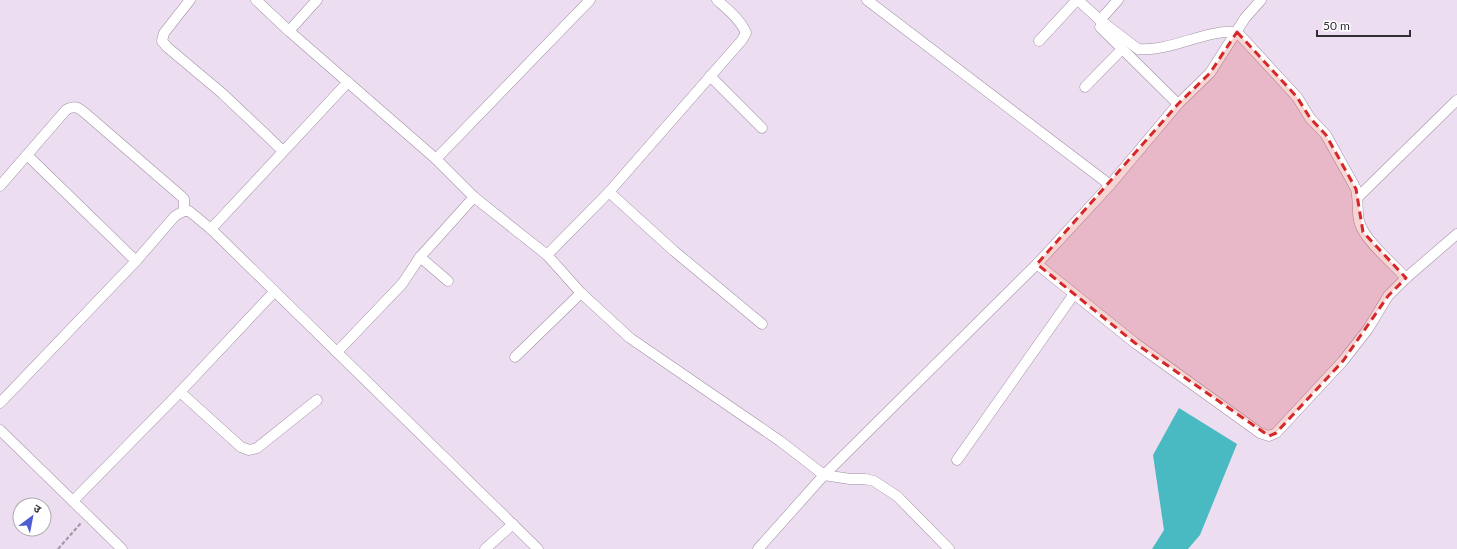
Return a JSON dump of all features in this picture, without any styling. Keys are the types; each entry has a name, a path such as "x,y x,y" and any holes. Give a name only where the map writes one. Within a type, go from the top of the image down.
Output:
{"street":[{"path":"190,0 164,33 162,41 167,47 223,94 283,151"},
{"path":"256,0 289,31 436,159 474,197 547,255 581,293 630,338 780,441 824,475 874,481 897,496 949,549"},
{"path":"289,31 316,0"},
{"path":"436,159 590,0"},
{"path":"547,255 609,192 742,40 746,32 738,19 717,0"},
{"path":"867,0 1110,185"},
{"path":"1100,20 1118,0"},
{"path":"758,549 824,475 1037,264 1110,185 1178,104 1210,73 1245,18 1261,0"},
{"path":"1074,1 1178,104"},
{"path":"1074,1 1138,49 1145,50 1223,32 1237,32 1297,97 1310,118 1326,135 1356,190 1358,197 1359,222 1363,232 1406,278"},
{"path":"1039,42 1074,1"},
{"path":"1085,87 1122,49"},
{"path":"710,76 762,128"},
{"path":"211,229 348,82"},
{"path":"1358,197 1457,100"},
{"path":"0,186 66,110 76,106 184,198 184,211"},
{"path":"27,156 136,261"},
{"path":"609,192 674,251 762,324"},
{"path":"337,352 402,284 420,256 474,197"},
{"path":"0,403 136,261 176,216 184,211 189,211 211,229 274,292 295,310 538,549"},
{"path":"1037,264 1135,343 1260,432 1269,436 1276,433 1343,361 1368,329 1388,296 1406,278 1457,234"},
{"path":"420,256 448,281"},
{"path":"73,501 180,392 274,292"},
{"path":"515,357 581,293"},
{"path":"957,460 1074,294"},
{"path":"180,392 241,448 249,450 257,448 317,400"},
{"path":"0,430 122,549"},
{"path":"485,549 513,524"}],"path":[{"path":"58,549 87,514"}],"highlighted area":[{"path":"1237,32 1297,97 1310,118 1326,135 1356,189 1363,232 1406,278 1388,296 1343,361 1276,433 1269,436 1135,343 1037,264 1178,104 1210,73"}],"water":[{"path":"1179,408 1237,444 1200,535 1188,549 1152,549 1164,530 1153,455"}]}
